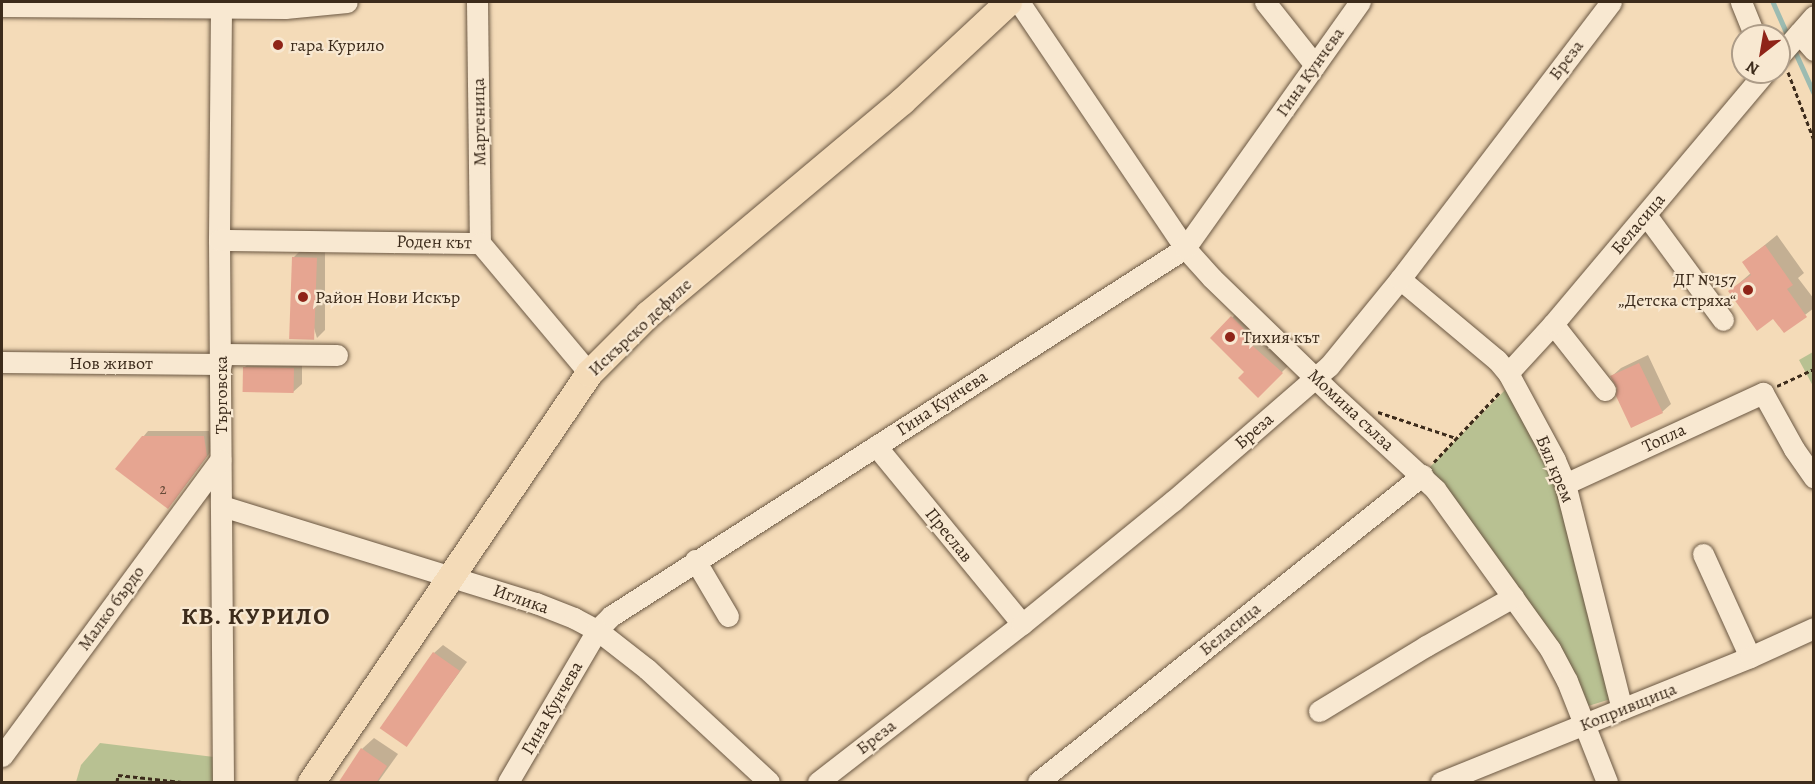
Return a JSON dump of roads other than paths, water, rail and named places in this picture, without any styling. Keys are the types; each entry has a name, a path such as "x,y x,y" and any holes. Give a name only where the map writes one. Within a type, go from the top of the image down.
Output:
{"main road":[{"name":"Искърско дефиле","path":"311,783 589,373 648,314 902,101 1008,2"}],"street":[{"path":"2,6 285,8 347,2"},
{"name":"Мартеница","path":"477,2 480,243"},
{"name":"Момина сълза","path":"1019,2 1185,248 1212,278 1315,378 1422,475 1550,649 1567,681 1607,783"},
{"path":"1265,2 1315,65"},
{"name":"Гина Кунчева","path":"508,783 597,630 611,616 695,560 1185,248 1359,2"},
{"name":"Бреза","path":"818,783 1022,624 1173,501 1315,378 1343,350 1400,279 1611,2"},
{"path":"1741,2 1750,24"},
{"name":"Търговска","path":"221,8 219,240 223,783"},
{"name":"Беласица","path":"1791,44 1814,16"},
{"path":"1799,33 1814,50"},
{"name":"Беласица","path":"1510,376 1759,84"},
{"path":"1646,214 1723,320"},
{"name":"Роден кът","path":"219,240 480,243 589,373"},
{"name":"Бял крем","path":"1400,279 1497,360 1510,376 1565,484 1622,709"},
{"path":"1553,324 1605,390"},
{"name":"Нов живот","path":"2,362 337,356"},
{"name":"Топла","path":"1565,484 1764,393 1794,449 1814,478"},
{"name":"Преслав","path":"876,446 1022,624"},
{"name":"Малко бърдо","path":"2,756 220,460"},
{"name":"Беласица","path":"1038,783 1422,475"},
{"name":"Иглика","path":"222,506 536,603 597,630 647,669 769,783"},
{"path":"1703,554 1750,657"},
{"path":"695,560 728,616"},
{"path":"1319,711 1426,646 1513,597"},
{"name":"Копривщица","path":"1441,783 1750,657 1814,628"}],"waterway":[{"path":"1773,2 1783,24"},
{"path":"1794,49 1814,93"}],"place":[{"name":"гара Курило","path":"278,45"},
{"name":"ДГ №157 „Детска стряха“","path":"1748,290"},
{"name":"Район Нови Искър","path":"303,297"},
{"name":"Тихия кът","path":"1230,337"}],"district":[{"name":"КВ. КУРИЛО","path":"256,617"}]}
